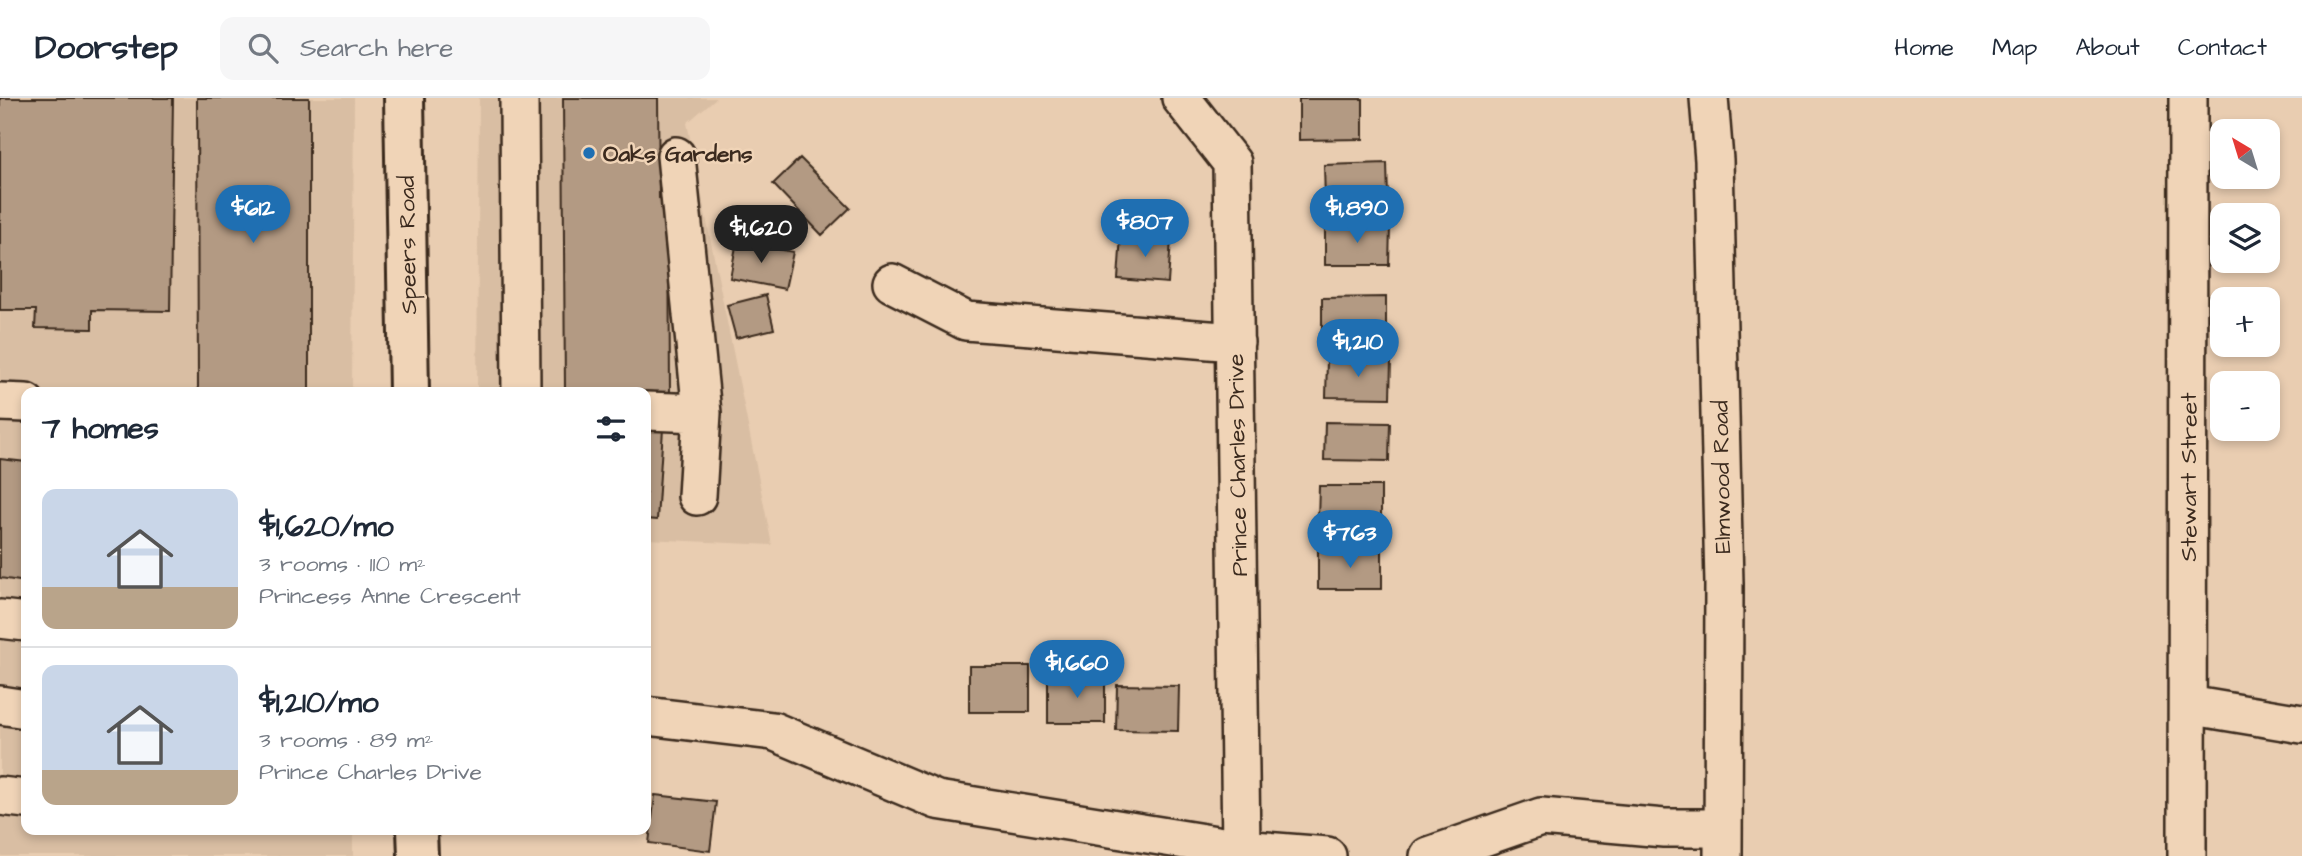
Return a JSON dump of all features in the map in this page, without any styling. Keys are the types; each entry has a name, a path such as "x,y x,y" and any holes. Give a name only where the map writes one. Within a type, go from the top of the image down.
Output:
{"main road":[{"name":"Speers Road","path":"404,98 409,387"},
{"path":"416,835 418,856"}],"street":[{"path":"519,98 521,387"},
{"name":"Prince Charles Drive","path":"1181,98 1231,163 1241,849"},
{"name":"Elmwood Road","path":"1709,98 1714,160 1724,584 1723,842"},
{"name":"Stewart Street","path":"2187,856 2189,98"},
{"path":"676,156 702,413 697,496"},
{"path":"892,283 965,321 1235,342"},
{"path":"0,402 21,402"},
{"path":"651,411 702,413"},
{"path":"0,619 21,621"},
{"path":"0,705 21,708"},
{"path":"2188,705 2302,724"},
{"path":"651,717 773,731 937,800 1241,849 1326,856"},
{"path":"0,796 21,798"},
{"path":"1429,856 1541,817 1664,828 1723,842"}],"shaded area":[{"path":"0,98 354,98 352,387 21,387 21,835 353,835 353,856 0,856"},
{"path":"479,98 716,98 687,123 772,545 651,539 651,387 477,387"}],"building":[{"path":"0,98 173,98 170,311 92,310 92,329 35,328 36,310 0,310"},
{"path":"197,98 309,98 309,387 198,387"},
{"path":"563,98 658,98 659,198 669,198 670,395 651,396 651,387 565,387"},
{"path":"1299,99 1363,99 1363,139 1299,140"},
{"path":"800,158 850,208 822,235 773,184"},
{"path":"1387,163 1388,199 1325,201 1324,165"},
{"path":"1325,226 1390,226 1389,265 1325,265"},
{"path":"1121,235 1171,239 1168,283 1118,279"},
{"path":"737,241 793,252 785,289 730,278"},
{"path":"766,295 774,329 736,338 727,305"},
{"path":"1386,297 1386,331 1322,332 1322,298"},
{"path":"1327,360 1391,361 1390,398 1326,397"},
{"path":"1325,422 1390,423 1389,461 1324,460"},
{"path":"651,428 663,429 657,520 651,519"},
{"path":"0,459 21,461 21,581 0,578"},
{"path":"1319,486 1381,486 1381,521 1318,520"},
{"path":"1318,550 1382,551 1382,589 1318,589"},
{"path":"969,666 1030,666 1030,712 969,712"},
{"path":"1048,676 1105,676 1105,723 1048,723"},
{"path":"1117,685 1179,686 1178,731 1116,730"},
{"path":"655,795 716,802 710,851 649,843"}],"place":[{"name":"Oaks Gardens","path":"589,153"}]}
